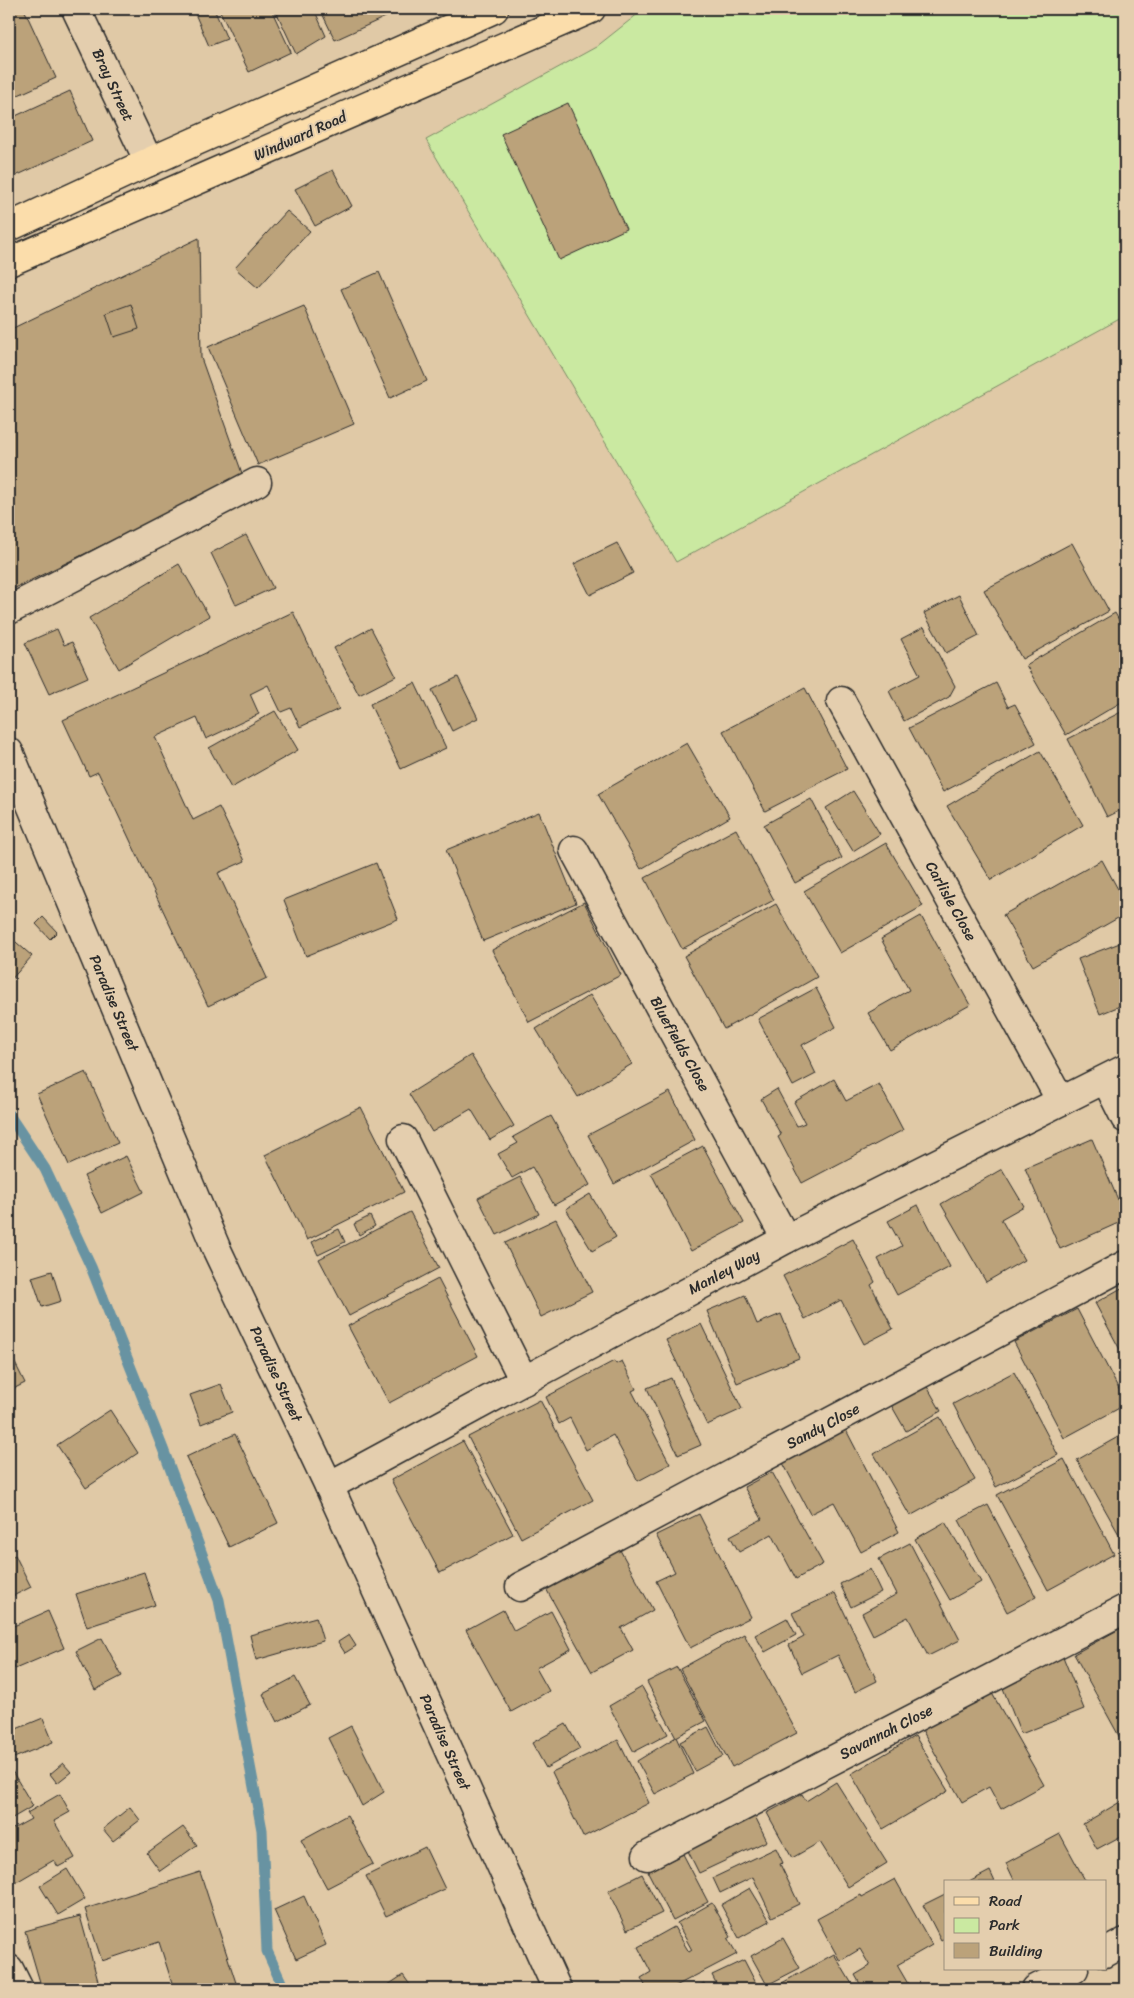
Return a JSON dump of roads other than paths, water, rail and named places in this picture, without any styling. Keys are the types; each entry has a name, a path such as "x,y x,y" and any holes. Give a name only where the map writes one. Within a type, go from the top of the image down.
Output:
{"main road":[{"path":"9,227 149,162 494,9"},
{"name":"Windward Road","path":"9,262 591,9"}],"street":[{"name":"Bray Street","path":"76,9 149,162"},
{"path":"9,610 258,482"},
{"name":"Carlisle Close","path":"841,701 1061,1101"},
{"name":"Paradise Street","path":"9,752 216,1248 329,1486 557,1989"},
{"name":"Bluefields Close","path":"574,850 786,1239"},
{"path":"1116,1075 1125,1118"},
{"name":"Manley Way","path":"329,1486 786,1239 1116,1075"},
{"path":"403,1139 524,1381"},
{"name":"Sandy Close","path":"520,1586 1125,1265"},
{"name":"Savannah Close","path":"648,1856 1125,1609"},
{"path":"1106,1952 1125,1942"},
{"path":"9,1969 19,1989"},
{"path":"1036,1989 1072,1970"}],"waterway":[{"path":"9,1115 45,1169 91,1267 163,1449 219,1600 262,1830 267,1951 284,1989"}]}
